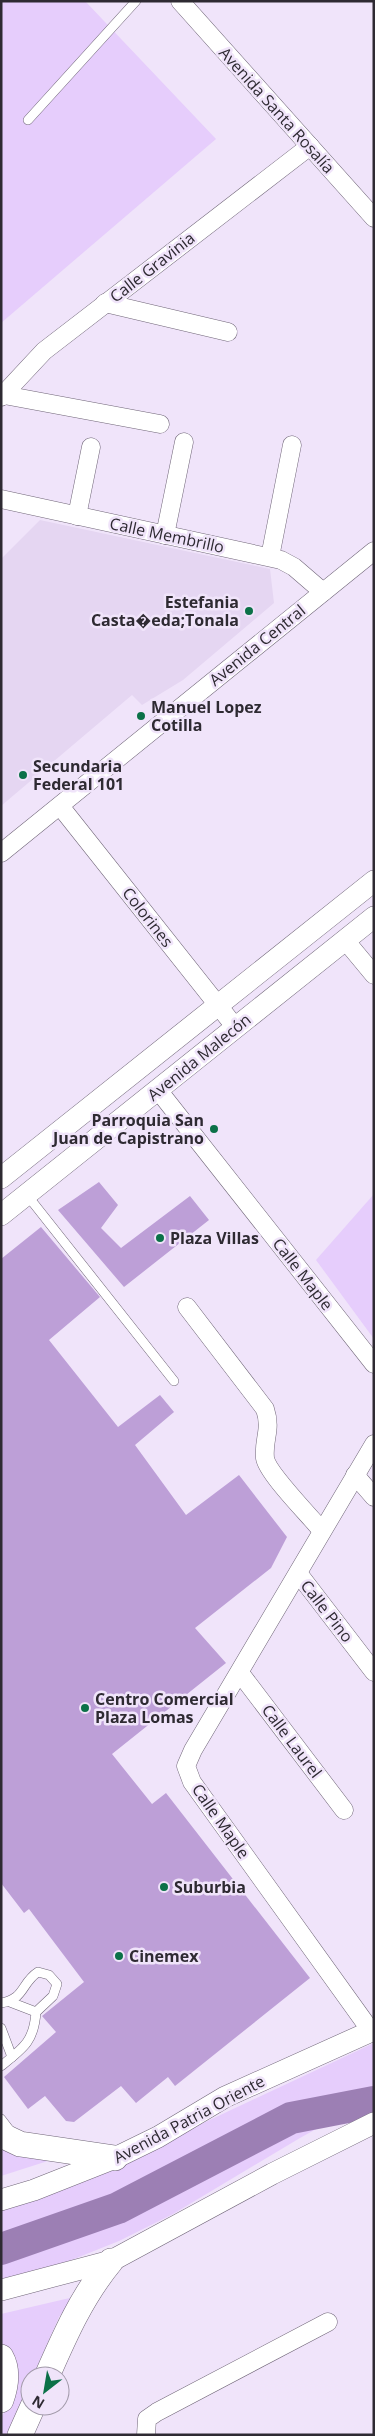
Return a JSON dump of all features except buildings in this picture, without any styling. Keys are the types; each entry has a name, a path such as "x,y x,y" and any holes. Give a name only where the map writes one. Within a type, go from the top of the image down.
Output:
{"main road":[{"path":"11,2140 115,2158"},
{"path":"52,2366 80,2304 93,2282 111,2261"},
{"path":"1,2358 5,2364 6,2388 1,2400"},
{"path":"20,2435 29,2416"}],"street":[{"name":"Avenida Santa Rosalía","path":"180,1 374,218"},
{"name":"Calle Gravinia","path":"2,396 44,352 310,146"},
{"path":"105,303 228,332"},
{"path":"2,396 160,424"},
{"path":"165,535 184,442"},
{"path":"270,557 292,445"},
{"path":"77,516 91,448"},
{"name":"Calle Membrillo","path":"1,499 281,560 294,567 323,592"},
{"name":"Avenida Central","path":"1,853 374,551"},
{"name":"Colorines","path":"60,806 236,1028"},
{"name":"Avenida Malecón","path":"1,1178 374,881"},
{"name":"Avenida Malecón","path":"1,1215 374,917"},
{"path":"345,940 374,975"},
{"name":"Calle Maple","path":"158,1090 374,1364"},
{"path":"187,1307 265,1409 270,1425 265,1451 267,1466 322,1531"},
{"name":"Calle Maple","path":"372,2030 192,1782 186,1766 193,1750 374,1444"},
{"path":"355,1474 374,1497"},
{"name":"Calle Pino","path":"298,1573 374,1672"},
{"name":"Calle Laurel","path":"240,1673 344,1810"},
{"name":"Avenida Patria Oriente","path":"1,2200 34,2190 115,2158 158,2137 225,2097 372,2030"},
{"path":"1,2290 111,2261 272,2174 374,2123"},
{"path":"146,2435 147,2419 157,2412 328,2322"}],"lane":[{"path":"28,120 136,1"},
{"path":"27,1194 174,1381"},
{"path":"1,2066 12,2058 33,2035 36,2012 56,1992 56,1984 49,1975 38,1972 30,1979 20,1995 6,2002"},
{"path":"6,2002 36,2012"},
{"path":"1,2028 12,2058"},
{"path":"1,2119 11,2140"}],"shaded area":[{"path":"1,1 85,1 216,139 1,323"},
{"path":"40,520 270,569 274,603 183,680 142,705 132,695 1,806 1,559"},
{"path":"374,1194 374,1339 316,1260"},
{"path":"374,2043 374,2097 300,2138 173,2214 119,2241 54,2267 1,2279 1,2204 148,2149"},
{"path":"1,2144 54,2159 1,2176"},
{"path":"74,2297 59,2317 37,2366 20,2366 20,2406 7,2435 1,2435 1,2417 7,2409 8,2351 1,2342 1,2314"}],"waterway":[{"path":"1,2249 118,2208 291,2118 374,2102"}],"place":[{"name":"Estefania Casta�eda;Tonala","path":"249,611"},
{"name":"Manuel Lopez Cotilla","path":"141,716"},
{"name":"Secundaria Federal 101","path":"23,775"},
{"name":"Parroquia San Juan de Capistrano","path":"214,1129"},
{"name":"Plaza Villas","path":"160,1238"},
{"name":"Centro Comercial Plaza Lomas","path":"85,1708"},
{"name":"Suburbia","path":"164,1887"},
{"name":"Cinemex","path":"119,1956"}]}
